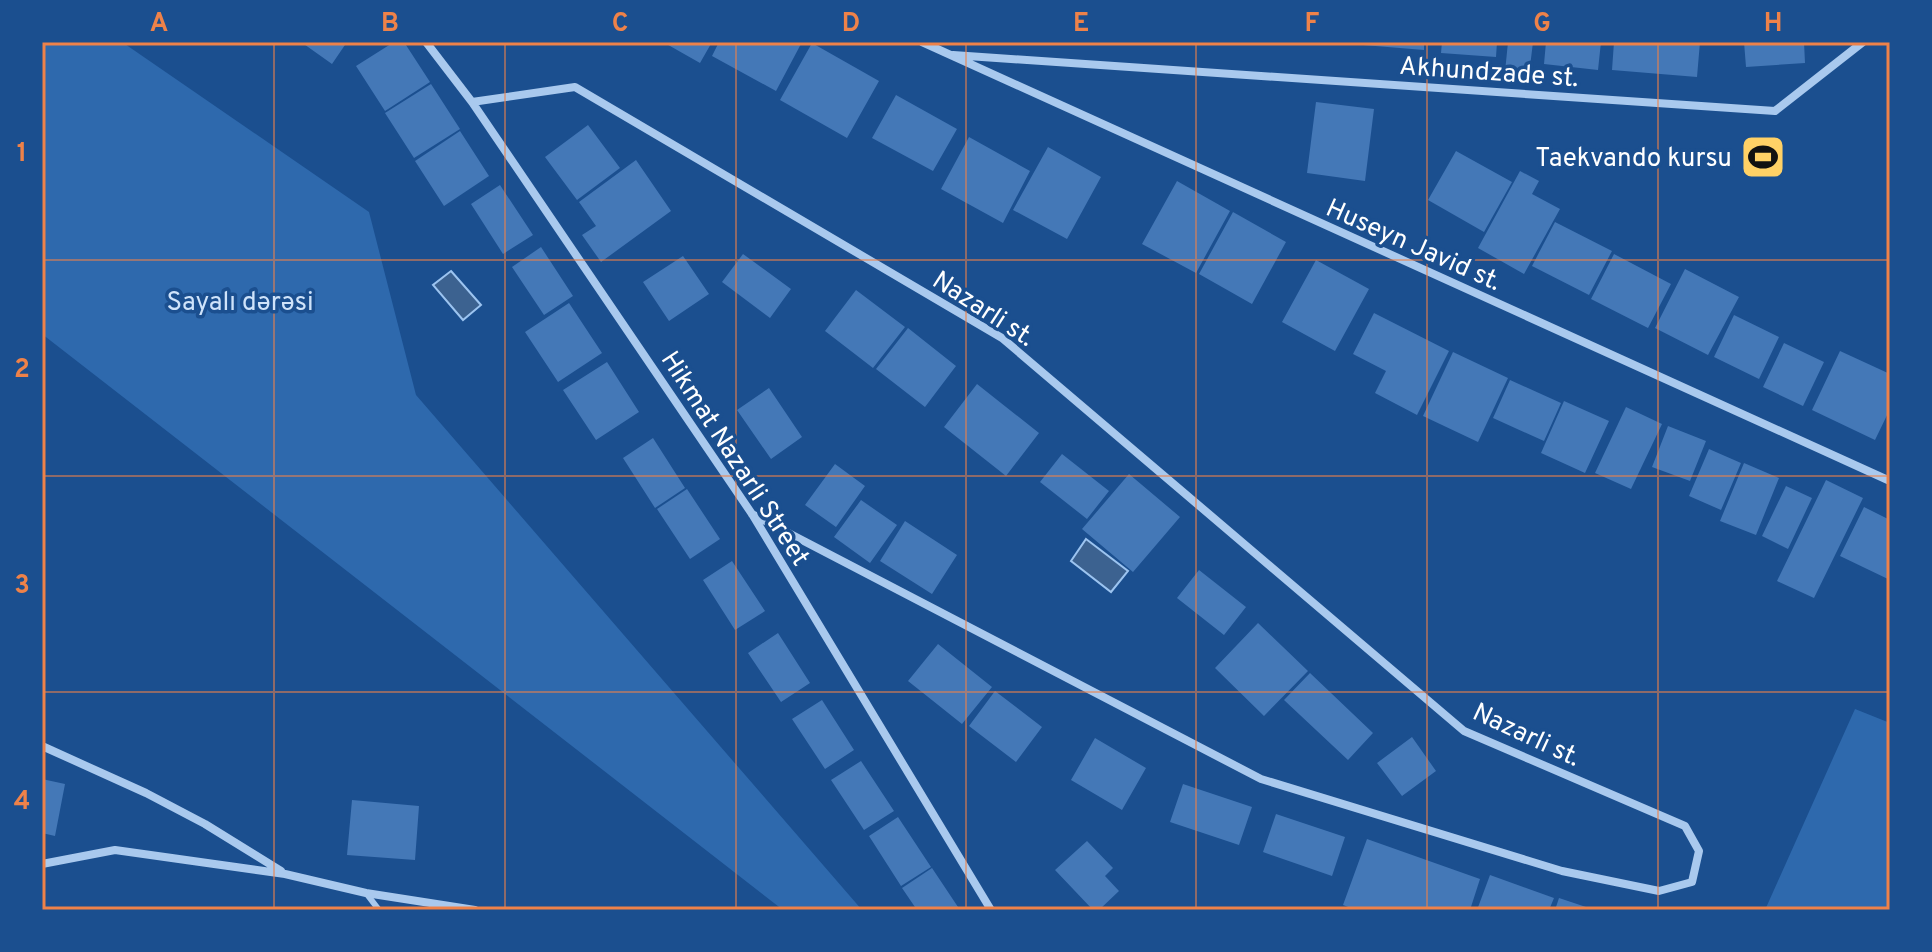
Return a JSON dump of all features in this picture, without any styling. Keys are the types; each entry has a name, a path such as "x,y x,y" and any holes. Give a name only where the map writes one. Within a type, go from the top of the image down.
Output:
{"street":[{"name":"Hikmat Nazarli Street","path":"426,42 472,102 752,514 991,910"},
{"name":"Huseyn Javid st.","path":"922,42 1890,481"},
{"name":"Akhundzade st.","path":"946,54 1775,111 1863,42"},
{"name":"Nazarli st.","path":"472,102 575,87 1002,338 1464,731 1685,826 1699,851 1692,882 1659,891 1562,871 1261,779 752,514"},
{"path":"42,746 146,793 205,824 285,874"},
{"path":"42,864 115,850 285,874 366,893 475,910"}],"lane":[{"path":"366,893 379,910"}],"green space":[{"name":"Sayalı dərəsi","path":"42,42 122,42 369,212 416,395 862,910 783,910 42,334"},
{"path":"1855,709 1890,723 1890,910 1765,910"}],"shaded area":[{"path":"451,271 481,305 463,320 433,285"},
{"path":"1086,539 1128,571 1111,592 1071,561"}],"building":[{"path":"301,42 347,42 332,64"},
{"path":"394,42 404,42 430,82 385,111 356,66"},
{"path":"663,42 712,42 700,63"},
{"path":"719,42 802,42 776,91 712,56"},
{"path":"1424,42 1424,50 1351,44"},
{"path":"1442,42 1497,42 1496,57 1441,53"},
{"path":"1508,42 1533,42 1529,75 1505,72"},
{"path":"1546,42 1601,42 1598,70 1544,64"},
{"path":"1614,42 1700,42 1697,77 1612,70"},
{"path":"1744,42 1804,42 1805,63 1746,67"},
{"path":"812,43 879,81 847,138 780,100"},
{"path":"431,84 460,129 414,158 385,113"},
{"path":"896,95 957,129 933,171 872,138"},
{"path":"1316,102 1374,109 1365,181 1307,173"},
{"path":"588,125 620,168 577,200 545,157"},
{"path":"460,131 489,176 444,206 415,161"},
{"path":"969,137 1030,171 1003,223 941,189"},
{"name":"Taekvando kursu","path":"1751,138 1783,149 1774,177 1743,166"},
{"path":"1048,147 1101,177 1067,239 1013,210"},
{"path":"1456,151 1512,182 1484,232 1428,200"},
{"path":"636,160 671,211 601,262 582,235 596,226 579,202"},
{"path":"1520,171 1539,181 1532,194 1560,209 1524,274 1478,248"},
{"path":"1177,181 1230,211 1196,273 1142,244"},
{"path":"500,185 533,235 503,254 471,204"},
{"path":"1233,212 1286,242 1252,304 1199,274"},
{"path":"1555,222 1612,251 1589,295 1532,266"},
{"path":"541,247 573,296 544,315 512,267"},
{"path":"743,254 791,289 770,318 722,282"},
{"path":"1614,254 1671,284 1648,328 1591,299"},
{"path":"683,256 709,294 669,321 643,282"},
{"path":"1316,260 1369,289 1335,351 1282,322"},
{"path":"1685,269 1739,297 1708,355 1655,328"},
{"path":"856,290 905,327 873,368 825,331"},
{"path":"569,303 602,353 558,382 525,332"},
{"path":"1374,313 1449,351 1417,415 1375,393 1386,371 1353,354"},
{"path":"1734,315 1779,337 1759,379 1714,357"},
{"path":"908,328 956,366 925,407 876,369"},
{"path":"1784,343 1824,362 1803,406 1763,387"},
{"path":"1840,351 1890,374 1890,409 1875,440 1812,410"},
{"path":"1453,352 1508,378 1478,442 1423,416"},
{"path":"607,362 639,412 596,440 563,390"},
{"path":"1510,380 1561,403 1544,441 1493,418"},
{"path":"977,384 1039,433 1006,476 944,427"},
{"path":"769,388 802,437 771,459 737,410"},
{"path":"1564,401 1609,421 1585,473 1541,453"},
{"path":"1626,407 1662,424 1631,489 1595,473"},
{"path":"1668,426 1706,441 1690,481 1652,467"},
{"path":"653,438 685,488 655,508 623,458"},
{"path":"1709,449 1741,463 1721,510 1689,496"},
{"path":"1062,454 1109,491 1087,519 1040,482"},
{"path":"1744,463 1779,478 1756,535 1720,521"},
{"path":"835,464 865,486 836,527 805,505"},
{"path":"1129,474 1180,517 1133,572 1082,529"},
{"path":"1826,480 1863,498 1814,598 1777,581"},
{"path":"1786,486 1812,498 1788,549 1762,536"},
{"path":"687,489 720,539 690,559 657,509"},
{"path":"861,500 897,525 870,563 834,537"},
{"path":"1864,507 1890,520 1890,580 1840,556"},
{"path":"905,521 957,555 932,594 880,561"},
{"path":"732,561 765,611 735,630 703,580"},
{"path":"1199,570 1246,607 1224,635 1177,598"},
{"path":"1258,623 1308,671 1264,716 1215,668"},
{"path":"778,633 810,683 781,702 748,653"},
{"path":"938,644 992,687 962,724 908,681"},
{"path":"1310,673 1373,733 1348,760 1284,700"},
{"path":"995,691 1042,727 1016,762 969,726"},
{"path":"822,700 854,750 825,769 792,719"},
{"path":"1412,737 1436,771 1402,796 1377,763"},
{"path":"1095,738 1146,768 1122,810 1071,780"},
{"path":"861,761 894,811 864,830 831,780"},
{"path":"42,779 65,784 55,836 42,833"},
{"path":"1183,784 1252,807 1239,845 1170,822"},
{"path":"352,800 419,806 415,860 347,855"},
{"path":"1276,814 1345,837 1332,876 1263,852"},
{"path":"898,817 931,867 901,886 869,836"},
{"path":"1367,839 1480,879 1470,910 1356,910 1343,905"},
{"path":"1087,841 1113,868 1105,876 1119,891 1099,910 1093,910 1055,870"},
{"path":"932,868 958,907 954,910 917,910 902,888"},
{"path":"1490,875 1554,898 1549,910 1477,910"},
{"path":"1559,898 1592,909 1592,910 1555,910"}],"place":[{"name":"Taekvando kursu","path":"1763,157"}]}
